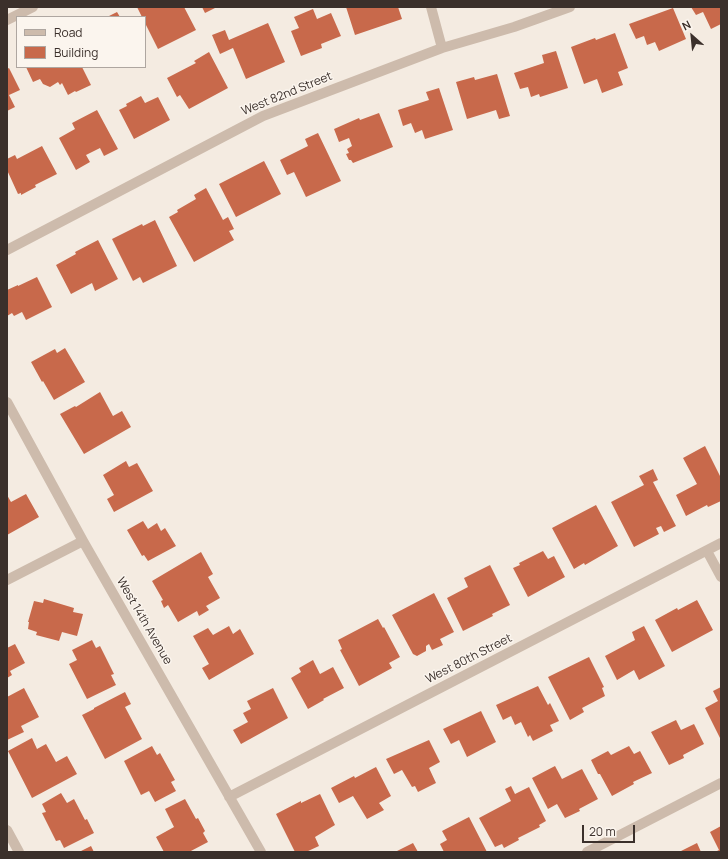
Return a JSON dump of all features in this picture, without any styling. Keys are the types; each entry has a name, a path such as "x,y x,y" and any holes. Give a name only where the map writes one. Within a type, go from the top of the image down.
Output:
{"street":[{"path":"7,20 33,7"},
{"path":"431,7 442,48"},
{"name":"West 82nd Street","path":"7,250 263,116 442,48 514,27 570,7"},
{"name":"West 14th Avenue","path":"7,402 83,541 261,852"},
{"path":"7,580 83,541"},
{"name":"West 80th Street","path":"229,797 721,543"},
{"path":"707,551 721,576"},
{"path":"586,852 721,783"},
{"path":"7,830 19,852"}],"building":[{"path":"137,7 184,7 196,30 158,49 146,25 146,16 142,16"},
{"path":"202,7 217,7 205,13"},
{"path":"346,7 398,7 402,19 355,35"},
{"path":"691,7 721,7 721,24 711,29 703,12 696,15"},
{"path":"673,8 686,39 659,51 655,42 647,45 644,36 636,39 629,24"},
{"path":"313,9 317,19 331,13 341,36 321,44 322,48 301,56 291,31 299,28 294,17"},
{"path":"117,12 119,16 109,16"},
{"path":"268,23 285,62 246,79 233,48 220,54 212,35 225,30 229,40"},
{"path":"615,33 628,68 618,72 623,85 602,93 597,79 584,84 571,47 595,38 596,40"},
{"path":"556,51 568,88 540,97 539,94 531,97 528,87 520,89 514,73 544,63 542,55"},
{"path":"209,52 228,88 189,109 180,95 177,97 167,78 196,63 194,61"},
{"path":"9,68 20,90 9,95 15,107 7,111 7,69"},
{"path":"26,68 82,68 91,85 68,95 62,83 60,85 58,82 50,87 43,84 40,79 33,82"},
{"path":"497,74 510,116 499,119 496,110 467,119 456,82 474,77 475,80"},
{"path":"439,88 453,130 425,139 422,130 415,133 411,123 403,126 398,110 429,100 426,92"},
{"path":"141,96 145,103 158,97 170,120 134,139 119,110 127,106 126,104"},
{"path":"97,110 118,149 104,156 100,148 86,155 90,162 76,170 59,138 75,129 72,123"},
{"path":"379,113 393,147 353,163 349,160 346,154 349,153 347,149 352,146 349,138 339,142 334,129 359,118 360,120"},
{"path":"318,133 341,181 306,197 294,172 287,175 280,160 308,146 305,139"},
{"path":"42,146 57,174 35,185 36,187 21,195 21,193 18,194 7,170 7,159 15,155 17,159"},
{"path":"264,161 281,194 236,217 219,184"},
{"path":"206,188 223,220 228,217 234,229 229,231 234,240 194,262 169,217 178,212 177,210 196,199 194,195"},
{"path":"155,220 177,266 143,283 140,277 133,281 112,239 142,224 143,226"},
{"path":"98,240 118,279 95,291 92,283 71,294 56,265 76,254 75,252"},
{"path":"37,277 52,307 26,320 22,312 14,316 12,313 7,316 7,290"},
{"path":"65,348 85,382 54,400 31,362 55,349 57,353"},
{"path":"100,392 113,416 122,411 131,427 84,454 60,414 75,406 76,407"},
{"path":"705,446 721,478 721,501 708,507 707,505 686,516 676,495 697,484 683,458"},
{"path":"126,461 129,467 137,463 153,491 114,512 107,499 114,495 103,475"},
{"path":"653,469 658,480 653,482 676,526 664,532 661,526 656,528 659,534 634,547 611,502 644,485 639,476"},
{"path":"26,494 39,517 7,535 7,495 11,502"},
{"path":"596,505 618,546 585,565 584,563 574,569 552,528"},
{"path":"143,521 148,529 157,523 161,531 165,528 176,546 148,561 144,555 142,556 127,530"},
{"path":"543,551 548,559 554,556 565,577 528,597 513,568 520,565 519,563"},
{"path":"201,552 213,574 208,577 220,598 206,606 209,610 199,616 197,611 178,622 168,605 164,608 161,601 163,600 152,581"},
{"path":"490,565 510,605 492,614 493,616 463,631 447,598 468,587 464,578"},
{"path":"434,593 454,632 440,639 443,645 432,650 429,644 426,646 426,651 417,656 413,654 392,615"},
{"path":"44,599 74,608 73,612 83,614 77,636 62,632 59,641 36,635 37,632 28,629 28,622 34,601 43,603"},
{"path":"697,600 713,630 672,652 655,620 677,608 678,610"},
{"path":"378,619 400,657 389,663 392,668 359,686 340,650 342,649 338,640"},
{"path":"229,626 233,634 240,629 254,654 209,680 202,668 209,664 193,636 208,628 213,635"},
{"path":"644,626 665,666 639,680 634,670 617,680 605,656 635,640 632,632"},
{"path":"92,640 96,648 100,646 114,674 111,675 116,685 87,699 69,664 77,660 72,650"},
{"path":"15,644 25,663 10,671 12,675 7,678 7,648"},
{"path":"589,657 604,687 602,688 605,696 582,708 584,712 570,720 548,677"},
{"path":"313,660 320,674 333,667 344,688 308,709 291,678 301,672 299,668"},
{"path":"538,686 548,705 550,703 559,721 550,725 553,731 533,741 530,735 528,737 521,722 515,725 511,716 503,720 496,705"},
{"path":"721,687 721,740 705,708 718,701 713,691"},
{"path":"24,688 39,717 21,726 24,732 7,740 7,697"},
{"path":"273,688 288,718 241,744 233,730 248,722 243,713 251,709 247,701"},
{"path":"125,692 131,704 125,707 142,739 105,759 82,715"},
{"path":"481,711 496,742 467,757 459,740 451,744 443,729"},
{"path":"676,720 681,730 694,724 704,744 683,755 684,758 669,765 651,732"},
{"path":"32,738 37,749 46,744 56,762 67,756 77,774 32,798 8,751"},
{"path":"429,740 440,762 429,768 436,783 418,792 415,786 412,787 402,770 394,774 386,759"},
{"path":"152,746 157,755 160,753 175,780 171,782 176,791 155,802 149,791 141,795 124,761"},
{"path":"629,746 634,754 640,751 652,773 633,782 634,784 612,796 591,760 608,751 611,755"},
{"path":"555,766 562,779 582,769 598,799 579,809 580,811 565,818 557,804 548,809 532,778"},
{"path":"376,767 391,796 379,803 384,810 367,819 353,796 339,803 331,788"},
{"path":"511,786 515,794 529,787 546,821 539,825 540,827 518,838 519,840 504,848 502,844 495,847 479,818 511,801 505,789"},
{"path":"61,793 67,803 74,799 94,833 64,848 60,840 56,841 42,813 46,812 42,804"},
{"path":"320,794 335,825 315,837 319,846 306,852 295,852 276,814 301,801 301,803"},
{"path":"185,799 196,819 198,818 205,831 203,833 208,842 189,852 164,852 156,837 174,827 165,809"},
{"path":"469,817 487,852 444,852 440,844 447,840 442,831"},
{"path":"721,826 721,852 715,852 719,850 710,832"},
{"path":"413,843 418,852 395,852"},
{"path":"697,843 701,852 679,852"},
{"path":"91,846 94,852 79,852"}]}
